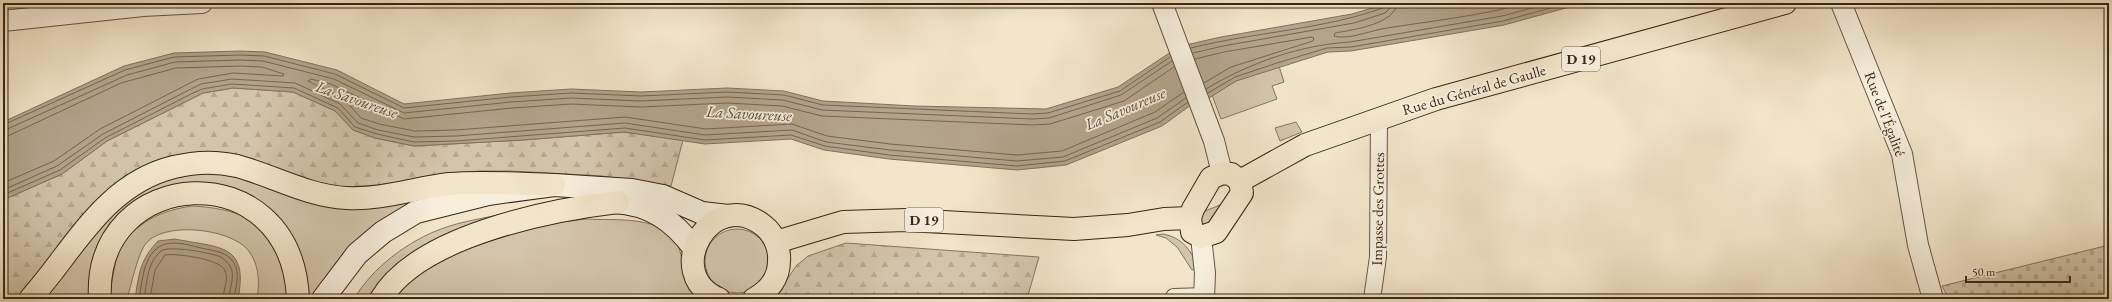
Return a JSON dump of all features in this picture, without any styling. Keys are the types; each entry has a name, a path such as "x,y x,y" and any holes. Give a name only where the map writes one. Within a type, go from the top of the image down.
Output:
{"main road":[{"name":"Rue du Général de Gaulle","path":"1190,218 1193,209 1211,178 1231,177 1305,145 1436,99 1785,3"},
{"path":"30,299 90,222 108,203 139,180 182,165 212,163 232,165 310,192 345,198 368,198 466,183 554,185 648,193 675,200 702,213 740,216 753,219 767,228 776,242 780,257 778,272 770,286 757,298"},
{"path":"1190,218 1192,232 1201,237 1216,232 1242,193 1231,177"},
{"path":"323,299 357,254 383,232 416,212 488,194 554,185"},
{"path":"100,299 101,274 105,261 110,246 124,226 139,212 157,201 174,195 203,193 220,195 239,201 269,222 281,237 292,260 298,299"},
{"path":"335,299 353,274 381,249 403,233 425,222 460,211 531,201 570,200 618,202 638,206 663,217 677,227 694,248"},
{"path":"380,299 395,280 411,266 452,244 507,224 542,214 618,202"},
{"path":"717,298 701,285 696,276 693,258 694,248 700,235 710,224 728,216"},
{"name":"D 19","path":"776,242 843,222 906,220 1074,229 1128,225 1164,219 1190,218"}],"street":[{"path":"3,21 143,6 202,3"},
{"path":"1162,3 1214,141 1231,177"},
{"name":"Rue de l'Égalité","path":"1840,3 1902,154 1918,245 1933,299"},
{"name":"Impasse des Grottes","path":"1372,299 1378,257 1379,119"},
{"path":"1173,299 1174,297 1204,298 1205,273 1201,237"}],"green space":[{"path":"1279,66 1284,82 1272,86 1277,99 1221,119 1212,95 1236,81"},
{"path":"233,88 293,92 336,111 353,130 375,138 414,146 523,140 624,132 683,140 671,186 602,176 511,171 479,171 378,185 332,188 180,156 35,278 15,299 3,299 3,200 62,174 107,141 203,93"},
{"path":"1296,122 1302,132 1280,141 1275,128"},
{"path":"192,173 229,174 282,193 453,192 422,204 316,299 305,299 289,237 199,186 102,241 93,262 91,299 42,299 96,228 146,187"},
{"path":"1230,201 1212,223 1200,226 1200,213"},
{"path":"192,206 220,209 239,214 262,228 284,268 287,283 287,299 257,299 258,273 252,255 239,242 226,236 211,232 179,230 164,233 152,238 141,251 127,299 109,299 119,251 133,232 150,219 160,214"},
{"path":"507,213 372,299 354,299 381,266 404,248 416,241 449,226"},
{"path":"587,219 626,220 652,224 663,229 672,237 679,248 687,277 701,299 394,299 401,287 419,274 459,252 536,225"},
{"path":"737,229 755,235 763,243 769,261 763,279 755,287 737,293 719,287 711,279 705,261 711,243 719,235"},
{"path":"1163,234 1176,238 1181,242 1189,250 1198,268 1192,270 1177,247 1166,238 1156,235"},
{"path":"846,243 1039,257 1027,299 774,299 796,266 808,256"},
{"path":"2109,245 2109,299 1949,299 1942,286"}],"water":[{"name":"La Savoureuse","path":"1389,3 1584,3 1504,25 1351,51 1328,52 1236,81 1209,98 1191,105 1162,126 1066,165 1017,170 889,159 824,150 791,139 705,144 624,132 523,140 414,146 375,138 353,130 335,111 293,92 233,88 203,93 107,141 62,174 3,200 3,122 124,66 174,53 240,51 265,52 337,70 404,104 510,93 571,89 641,92 727,88 784,91 823,101 915,106 1046,109 1118,87 1171,52 1190,44 1221,37 1352,14"},
{"path":"175,239 217,247 227,251 235,258 239,267 240,281 238,299 135,299 139,274 147,254 158,241"}]}
